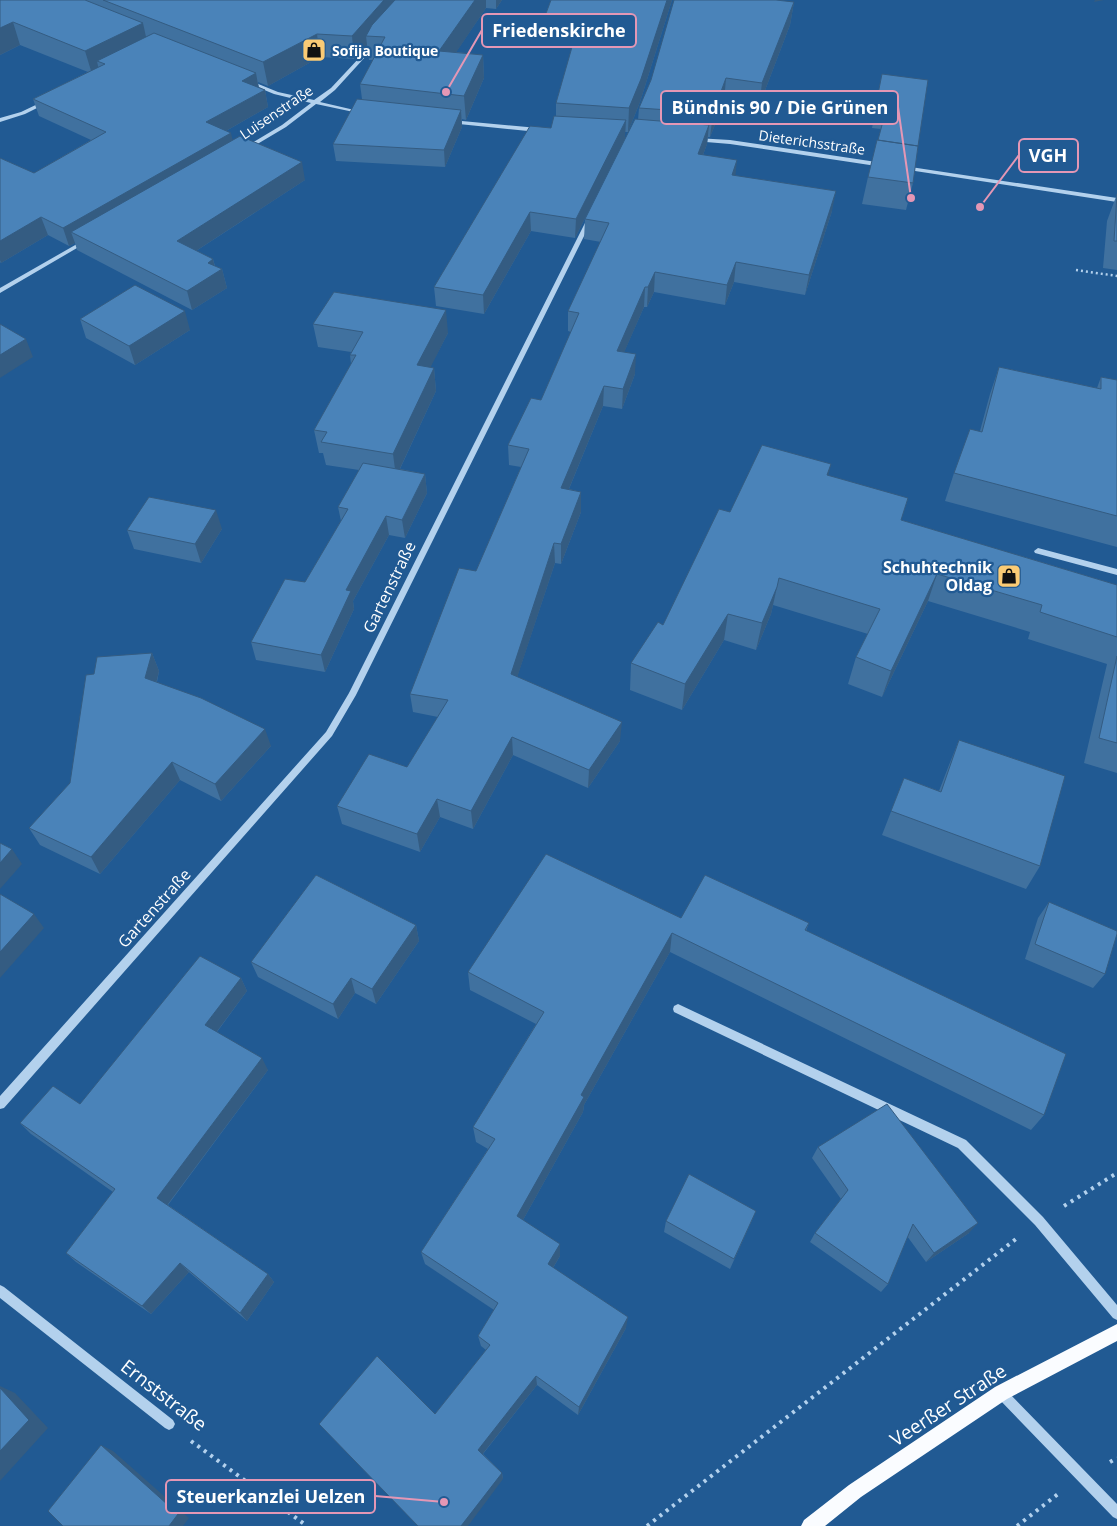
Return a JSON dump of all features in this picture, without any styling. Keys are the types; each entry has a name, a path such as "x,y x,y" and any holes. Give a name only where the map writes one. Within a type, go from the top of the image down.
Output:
{"main road":[{"name":"Veerßer Straße","path":"810,1526 854,1491 1002,1393 1117,1332"}],"street":[{"name":"Luisenstraße","path":"241,151 284,126 333,89 380,37"},
{"path":"240,79 276,93 314,103 371,114"},
{"path":"0,120 23,113 49,100"},
{"path":"448,122 547,130"},
{"name":"Dieterichsstraße","path":"688,139 730,142 1117,200"},
{"name":"Gartenstraße","path":"0,1104 329,734 357,686 595,207"},
{"path":"0,291 95,236"},
{"path":"1038,552 1117,572"},
{"path":"678,1009 962,1144 1039,1221 1117,1314"},
{"name":"Ernststraße","path":"0,1291 169,1424"},
{"path":"1002,1393 1117,1513"}],"path":[{"path":"1076,270 1117,276"},
{"path":"647,1526 1039,1221 1117,1173"},
{"name":"Ernststraße","path":"169,1424 307,1526"}],"building":[{"path":"0,0 85,0 143,23 85,51 13,22 0,28"},
{"path":"103,0 384,0 352,36 317,34 263,62"},
{"path":"395,0 475,0 439,51 483,55 464,96 360,84 385,37 366,36 372,25"},
{"path":"551,0 667,0 641,79 629,108 556,103 580,19 545,16"},
{"path":"674,0 776,0 794,2 762,83 726,78 713,113 639,108 651,80"},
{"path":"154,33 256,73 242,81 265,90 206,122 231,133 63,228 41,217 0,241 0,158 34,173 106,132 33,99 105,64 97,61"},
{"path":"882,74 928,80 918,146 878,140 886,110 875,109"},
{"path":"357,99 461,110 444,150 333,144"},
{"path":"554,116 626,120 576,219 530,212 483,295 434,287 530,126 551,128"},
{"path":"635,119 709,125 698,154 737,160 732,175 836,191 809,275 736,262 727,285 655,272 648,287 645,287 617,351 636,354 623,389 604,386 561,488 581,492 561,544 554,543 511,674 622,722 589,770 512,737 471,811 437,799 417,834 337,806 369,754 407,767 448,700 410,694 459,568 476,571 529,449 508,445 531,398 541,400 579,313 568,311 609,223 585,219"},
{"path":"240,136 302,162 177,241 213,259 208,263 222,269 187,291 71,232"},
{"path":"877,140 918,146 913,183 868,177"},
{"path":"1117,194 1117,241 1114,241"},
{"path":"135,285 185,311 129,346 80,319"},
{"path":"334,292 446,310 417,365 434,368 393,454 321,442 327,432 314,430 356,355 350,355 363,332 313,324"},
{"path":"0,324 26,339 0,355"},
{"path":"999,367 1101,389 1101,377 1117,380 1117,516 954,473 970,429 982,432"},
{"path":"762,445 831,464 827,475 908,498 901,520 1117,585 1117,637 1040,612 1042,605 937,574 891,671 856,657 880,609 779,578 762,623 728,614 685,684 631,663 658,622 663,625 719,509 730,512"},
{"path":"363,463 425,474 402,520 386,516 346,590 351,591 321,655 251,642 285,579 305,582 348,509 338,507"},
{"path":"149,497 216,510 195,544 127,530"},
{"path":"152,653 145,678 201,698 265,729 215,784 172,762 91,857 29,828 70,783 86,675 94,674 97,657"},
{"path":"1117,656 1117,743 1099,738"},
{"path":"959,740 1065,776 1040,866 891,811 904,778 941,792"},
{"path":"0,843 12,849 0,863"},
{"path":"546,854 681,918 705,875 809,923 805,930 1066,1054 1044,1115 672,933 581,1095 584,1097 517,1216 560,1244 548,1264 628,1317 579,1407 536,1376 478,1450 502,1473 461,1526 418,1526 319,1424 377,1356 435,1414 490,1345 478,1336 498,1303 421,1252 495,1139 473,1127 544,1012 468,972"},
{"path":"316,875 416,925 372,989 351,978 333,1004 251,962"},
{"path":"0,894 34,914 0,952"},
{"path":"1049,902 1117,931 1105,974 1035,944"},
{"path":"200,956 241,978 205,1025 262,1058 157,1198 268,1274 240,1313 180,1263 142,1306 66,1253 115,1189 20,1123 53,1086 80,1104"},
{"path":"887,1104 978,1223 934,1253 913,1224 888,1284 815,1233 848,1190 818,1147"},
{"path":"689,1174 756,1211 734,1259 666,1221"},
{"path":"0,1388 29,1420 0,1451"},
{"path":"101,1445 178,1514 169,1526 63,1526 48,1511"}],"place":[{"name":"Sofija Boutique","path":"314,50"},
{"name":"Friedenskirche","path":"446,92"},
{"name":"Bündnis 90 / Die Grünen","path":"911,198"},
{"name":"VGH","path":"980,207"},
{"name":"Schuhtechnik Oldag","path":"1009,576"},
{"name":"Steuerkanzlei Uelzen","path":"444,1502"}]}
